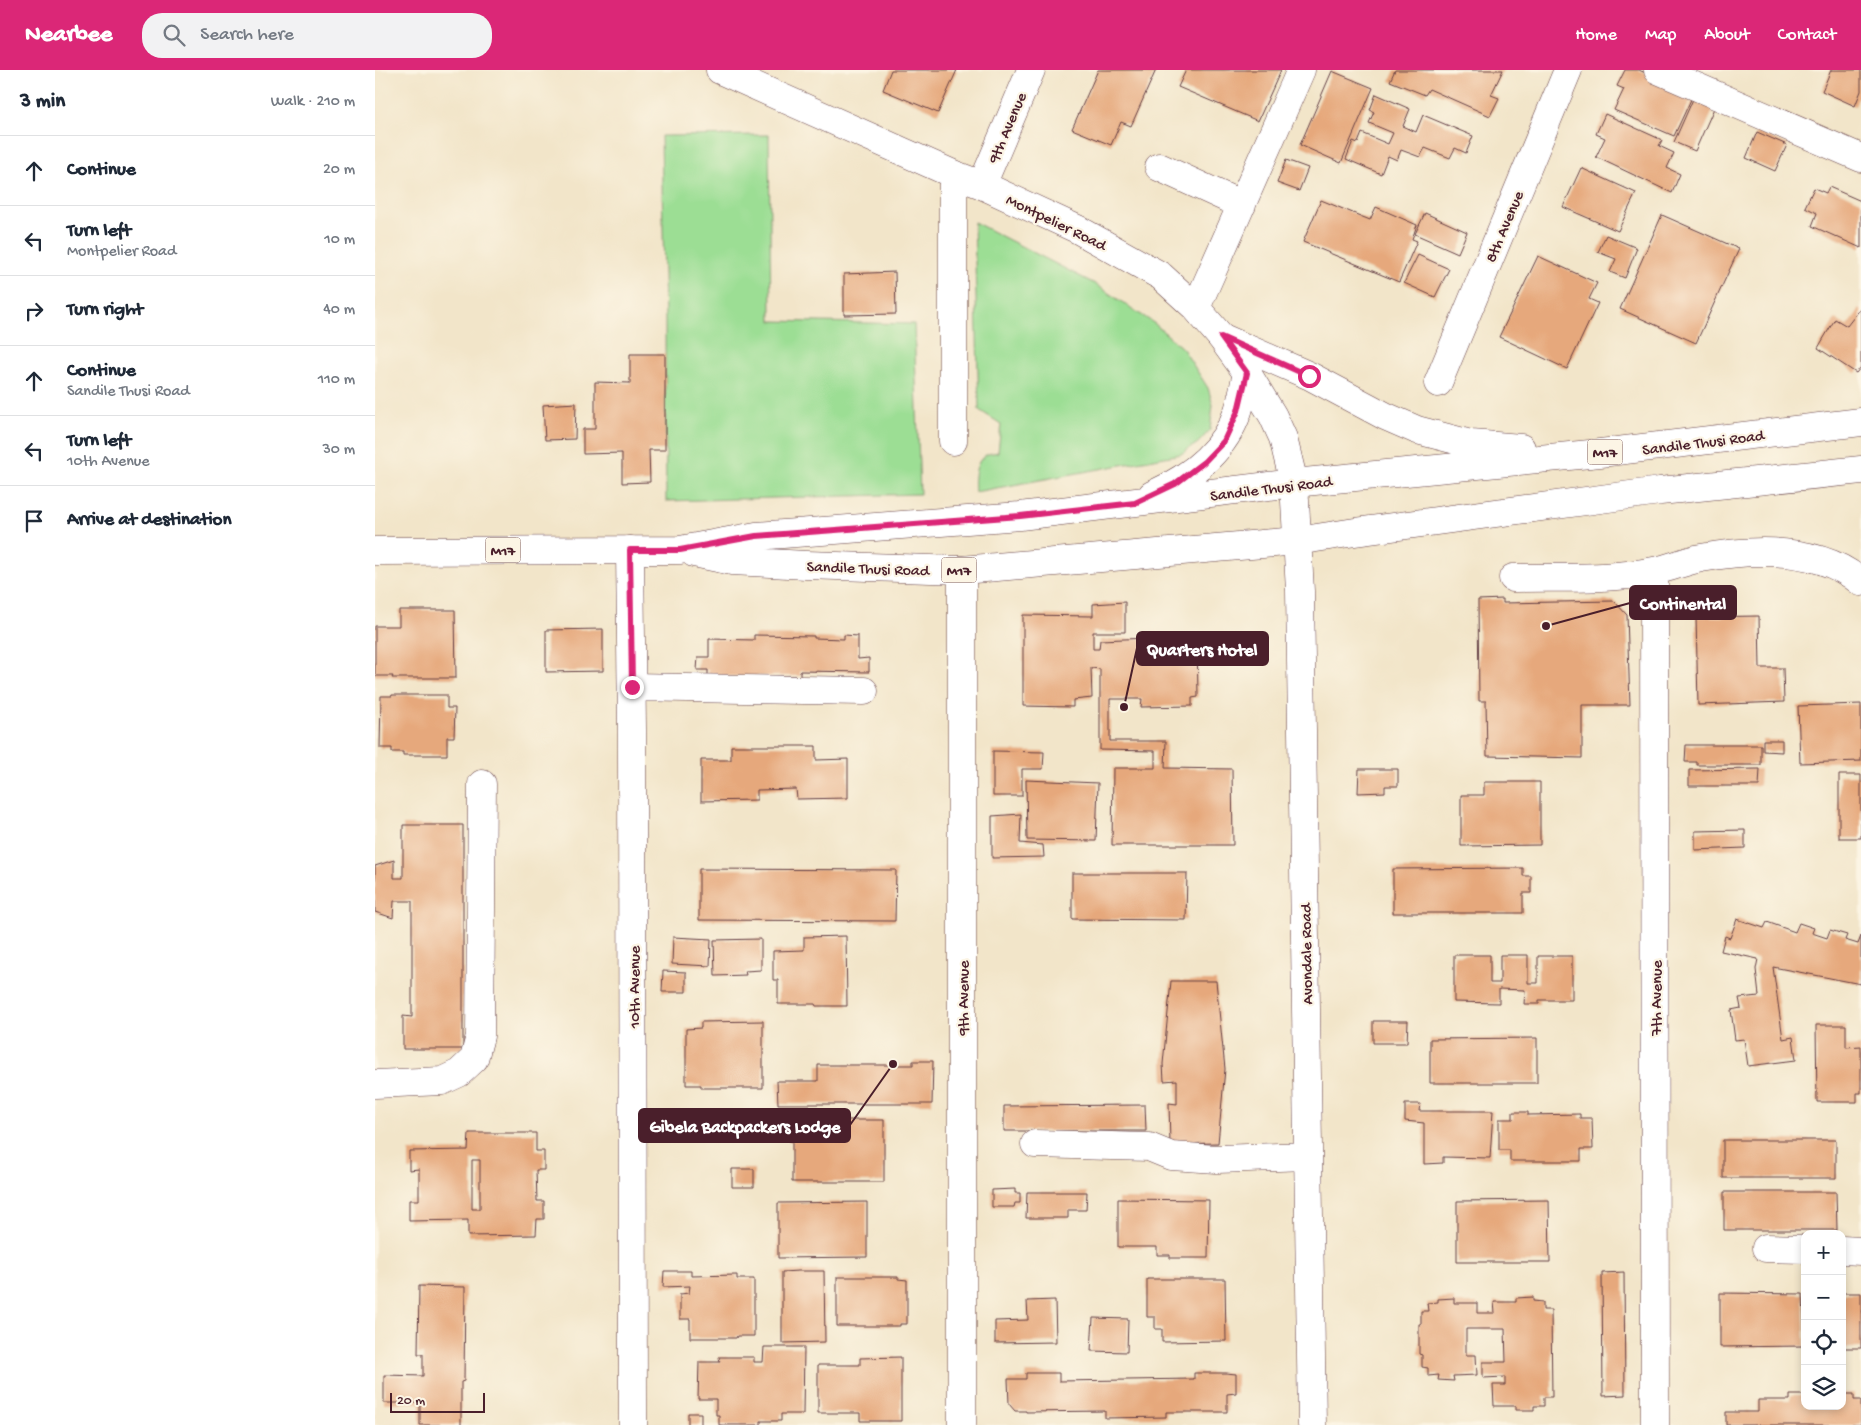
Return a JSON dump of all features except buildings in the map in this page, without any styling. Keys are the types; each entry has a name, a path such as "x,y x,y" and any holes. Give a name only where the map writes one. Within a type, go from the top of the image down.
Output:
{"street":[{"name":"Montpelier Road","path":"721,70 756,77 953,174 982,185 1077,229 1161,276 1196,308 1221,337 1247,373 1276,424 1289,460 1294,483"},
{"name":"9th Avenue","path":"982,185 1031,70"},
{"path":"1196,308 1301,70"},
{"name":"8th Avenue","path":"1439,383 1568,70"},
{"path":"1658,70 1861,158"},
{"path":"1159,167 1242,205"},
{"path":"953,174 953,441"},
{"path":"1221,337 1309,376 1385,416 1417,430 1471,444 1600,453"},
{"path":"1135,503 1175,484 1204,462 1224,441 1238,411 1247,373"},
{"name":"Sandile Thusi Road","path":"375,551 680,550 756,536 1020,516 1294,483 1600,453 1861,422"},
{"name":"Sandile Thusi Road","path":"680,550 732,561 962,570 1297,541 1660,492 1861,470"},
{"name":"Avondale Road","path":"1294,483 1301,592 1312,1425"},
{"name":"10th Avenue","path":"630,550 632,687 633,1425"},
{"path":"1513,578 1626,574 1654,571 1699,558 1745,552 1781,552 1819,560 1854,576 1861,582"},
{"name":"9th Avenue","path":"962,570 962,1425"},
{"name":"7th Avenue","path":"1654,571 1655,1425"},
{"path":"632,687 864,691"},
{"path":"375,1084 442,1082 459,1073 474,1059 480,1036 482,784"},
{"path":"1035,1144 1149,1147 1171,1156 1217,1160 1308,1156"},
{"path":"1766,1248 1801,1249"},
{"path":"1846,1250 1861,1251"}],"green space":[{"path":"769,135 771,321 914,324 920,494 666,501 661,136"},
{"path":"974,222 1095,284 1155,324 1183,349 1208,388 1213,405 1210,430 1198,443 1181,454 975,492 975,477 979,462 986,455 998,452 1001,424 979,410"}],"place":[{"name":"Continental","path":"1546,626"},
{"name":"Quarters Hotel","path":"1124,707"},
{"name":"Gibela Backpackers Lodge","path":"893,1064"}],"route":[{"path":"632,687 630,550 680,550 756,536 1020,516 1135,503 1175,484 1204,462 1224,441 1238,411 1247,373 1221,337 1309,376"}]}
